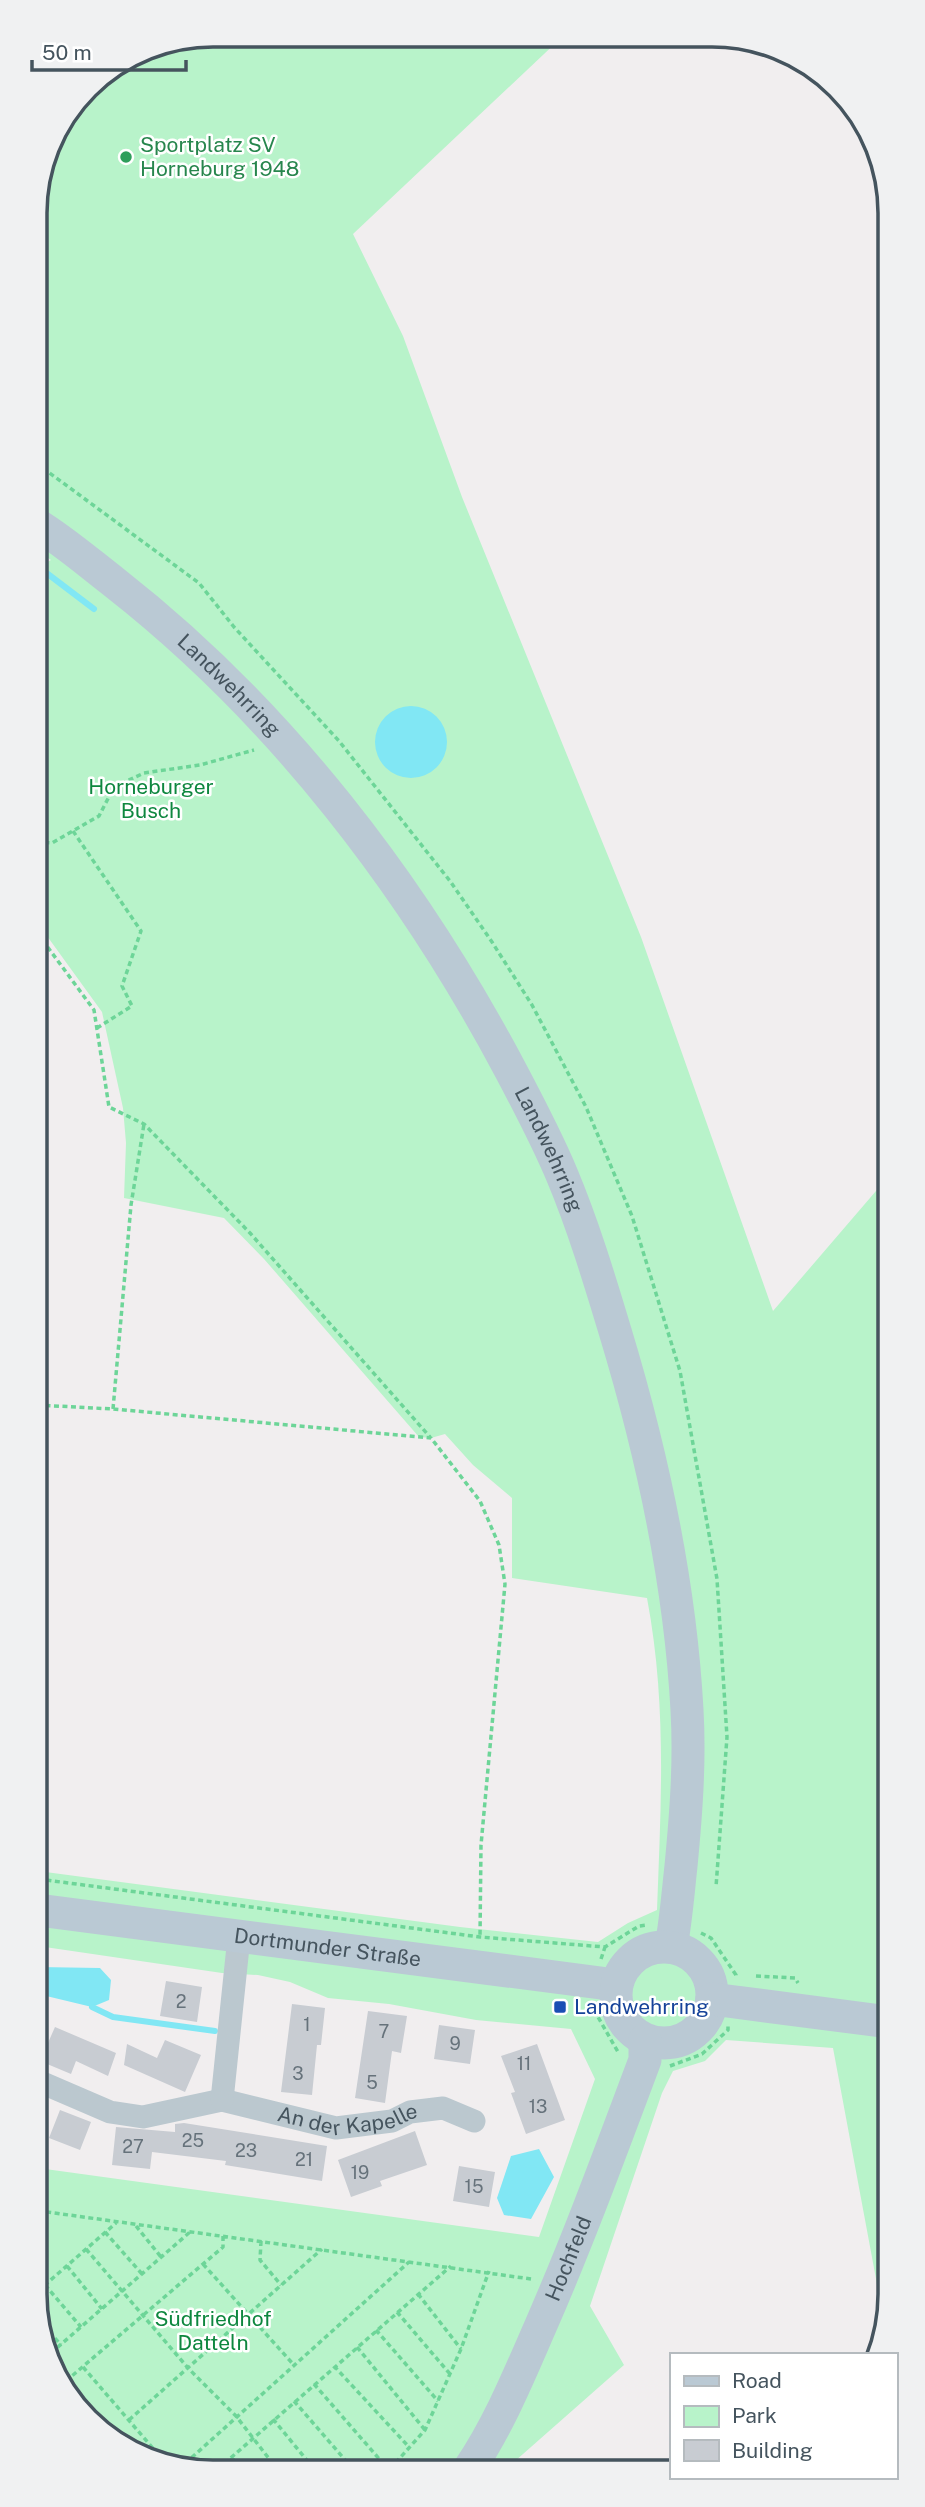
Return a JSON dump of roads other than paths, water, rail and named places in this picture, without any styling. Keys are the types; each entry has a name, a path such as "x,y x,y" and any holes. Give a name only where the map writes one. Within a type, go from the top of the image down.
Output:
{"main road":[{"name":"Landwehrring","path":"48,533 140,603 214,668 280,739 369,844 446,957 493,1036 563,1176 596,1270 638,1406 668,1546 687,1710 687,1807 676,1922 671,1947"},
{"name":"Dortmunder Straße","path":"47,1911 616,1985"},
{"path":"656,1947 671,1947 685,1951 706,1971 712,2000 700,2027 688,2036 667,2043 645,2040 631,2031 621,2018 616,2002 616,1985 630,1960 656,1947"},
{"path":"712,2000 877,2020"},
{"name":"Hochfeld","path":"474,2460 525,2363 570,2258 645,2060 645,2040"}],"street":[{"path":"222,2100 239,1937"},
{"name":"An der Kapelle","path":"47,2085 110,2112 143,2117 222,2100 336,2129 393,2121 410,2112 443,2108 474,2121"}],"water":[{"path":"411,706 425,709 437,716 444,728 447,742 444,756 437,768 425,775 411,778 397,775 385,768 378,756 375,742 378,728 385,716 397,709"},
{"path":"47,1967 100,1968 111,1980 109,2000 92,2007 47,1996"},
{"path":"539,2149 554,2177 531,2219 504,2215 497,2198 511,2156"}],"waterway":[{"path":"48,574 94,609"},
{"path":"92,2007 113,2017 215,2031"}],"place":[{"name":"Sportplatz SV Horneburg 1948","path":"126,157"},
{"name":"Landwehrring","path":"560,2007"}],"park label":[{"name":"Horneburger Busch","path":"151,799"},
{"name":"Südfriedhof Datteln","path":"213,2331"}]}
